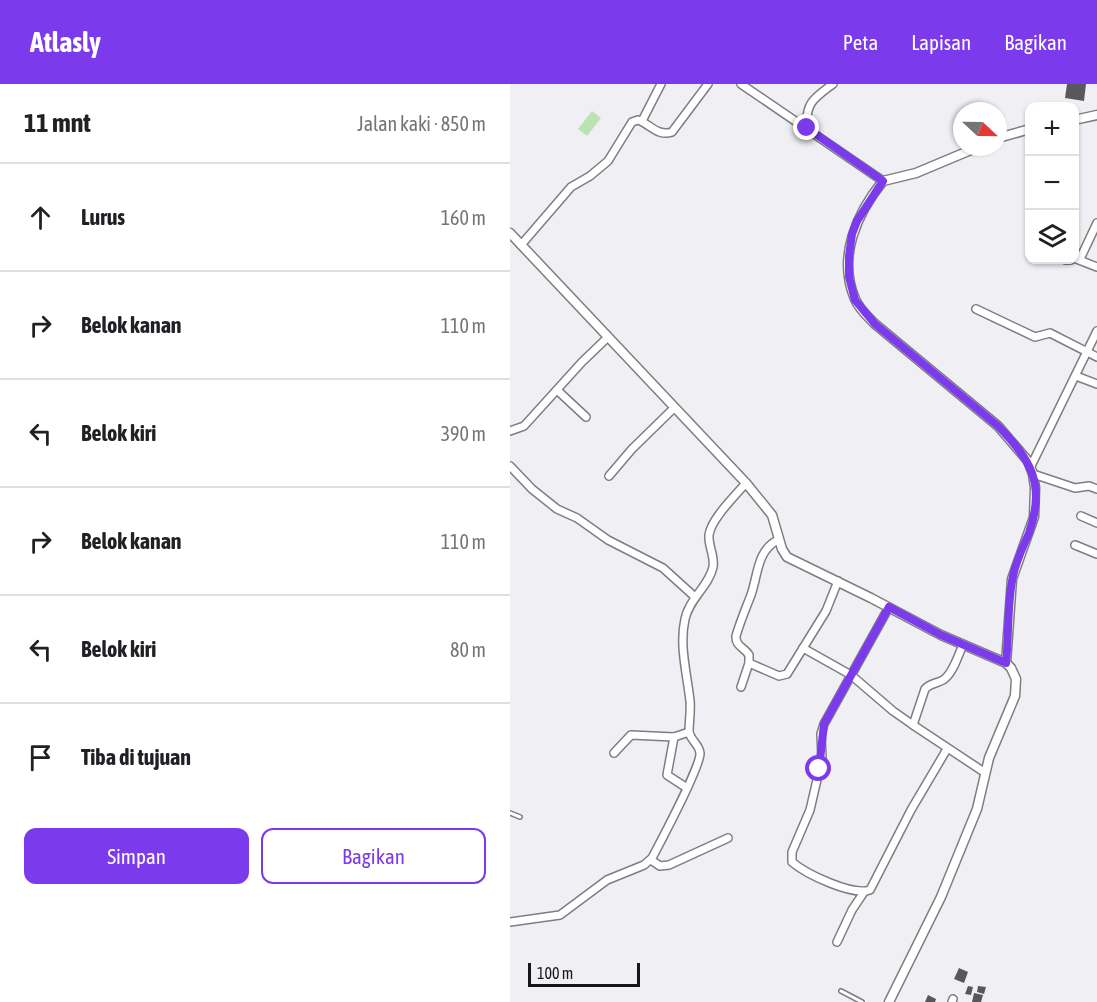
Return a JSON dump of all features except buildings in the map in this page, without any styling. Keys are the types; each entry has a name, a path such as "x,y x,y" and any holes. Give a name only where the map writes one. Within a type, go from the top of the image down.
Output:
{"street":[{"path":"642,121 661,84"},
{"path":"521,245 571,187 590,176 608,161 632,122 642,121 666,134 672,132 708,84"},
{"path":"741,84 883,181"},
{"path":"807,128 807,108 814,98 833,84"},
{"path":"1079,119 1097,115"},
{"path":"1007,135 1025,130"},
{"path":"957,156 916,173 883,181 857,221 852,234 849,277 855,300 875,324 998,426 1032,470 1036,504 1030,530 1012,579 1006,663"},
{"path":"1079,252 1097,223"},
{"path":"510,233 746,483 771,515 784,554 792,561 838,581 963,645 1006,663 1014,674 1016,689 996,736 984,772 976,808 941,897 889,1002"},
{"path":"1079,260 1097,267"},
{"path":"976,309 1035,337 1050,333 1097,357"},
{"path":"1032,470 1097,331"},
{"path":"510,431 524,426 607,338"},
{"path":"1076,376 1097,384"},
{"path":"557,390 586,417"},
{"path":"609,476 632,448 674,408"},
{"path":"510,466 532,489 557,509 577,518 608,540 663,568 695,597"},
{"path":"1032,470 1074,488 1089,486 1097,489"},
{"path":"510,922 560,915 607,880 651,860 700,757 699,749 689,732 690,701 683,641 685,617 712,570 714,560 709,538 714,523 746,483"},
{"path":"1081,516 1097,522"},
{"path":"741,687 749,663 749,655 738,644 736,636 760,562 773,543 778,540"},
{"path":"1075,545 1097,554"},
{"path":"749,663 784,676 826,611 838,581"},
{"path":"864,892 815,878 801,870 791,859 810,810 822,758 821,734 824,724 889,607"},
{"path":"913,725 925,689 948,676 963,645"},
{"path":"803,648 851,675 893,711 984,772"},
{"path":"614,753 631,735 674,737 689,732"},
{"path":"674,737 667,775 687,788"},
{"path":"837,942 852,909 864,892 871,889 911,810 947,749"},
{"path":"651,860 660,866 669,865 728,838"}],"lane":[{"path":"510,813 520,817"},
{"path":"842,991 862,1002"}],"green space":[{"path":"592,111 601,118 587,136 578,129"}],"route":[{"path":"807,128 883,181 857,221 852,234 849,277 855,300 875,324 998,426 1011,440 1031,466 1036,504 1030,530 1012,579 1010,633 1006,663 941,635 889,607 824,724 821,734 822,758 819,769"}]}
